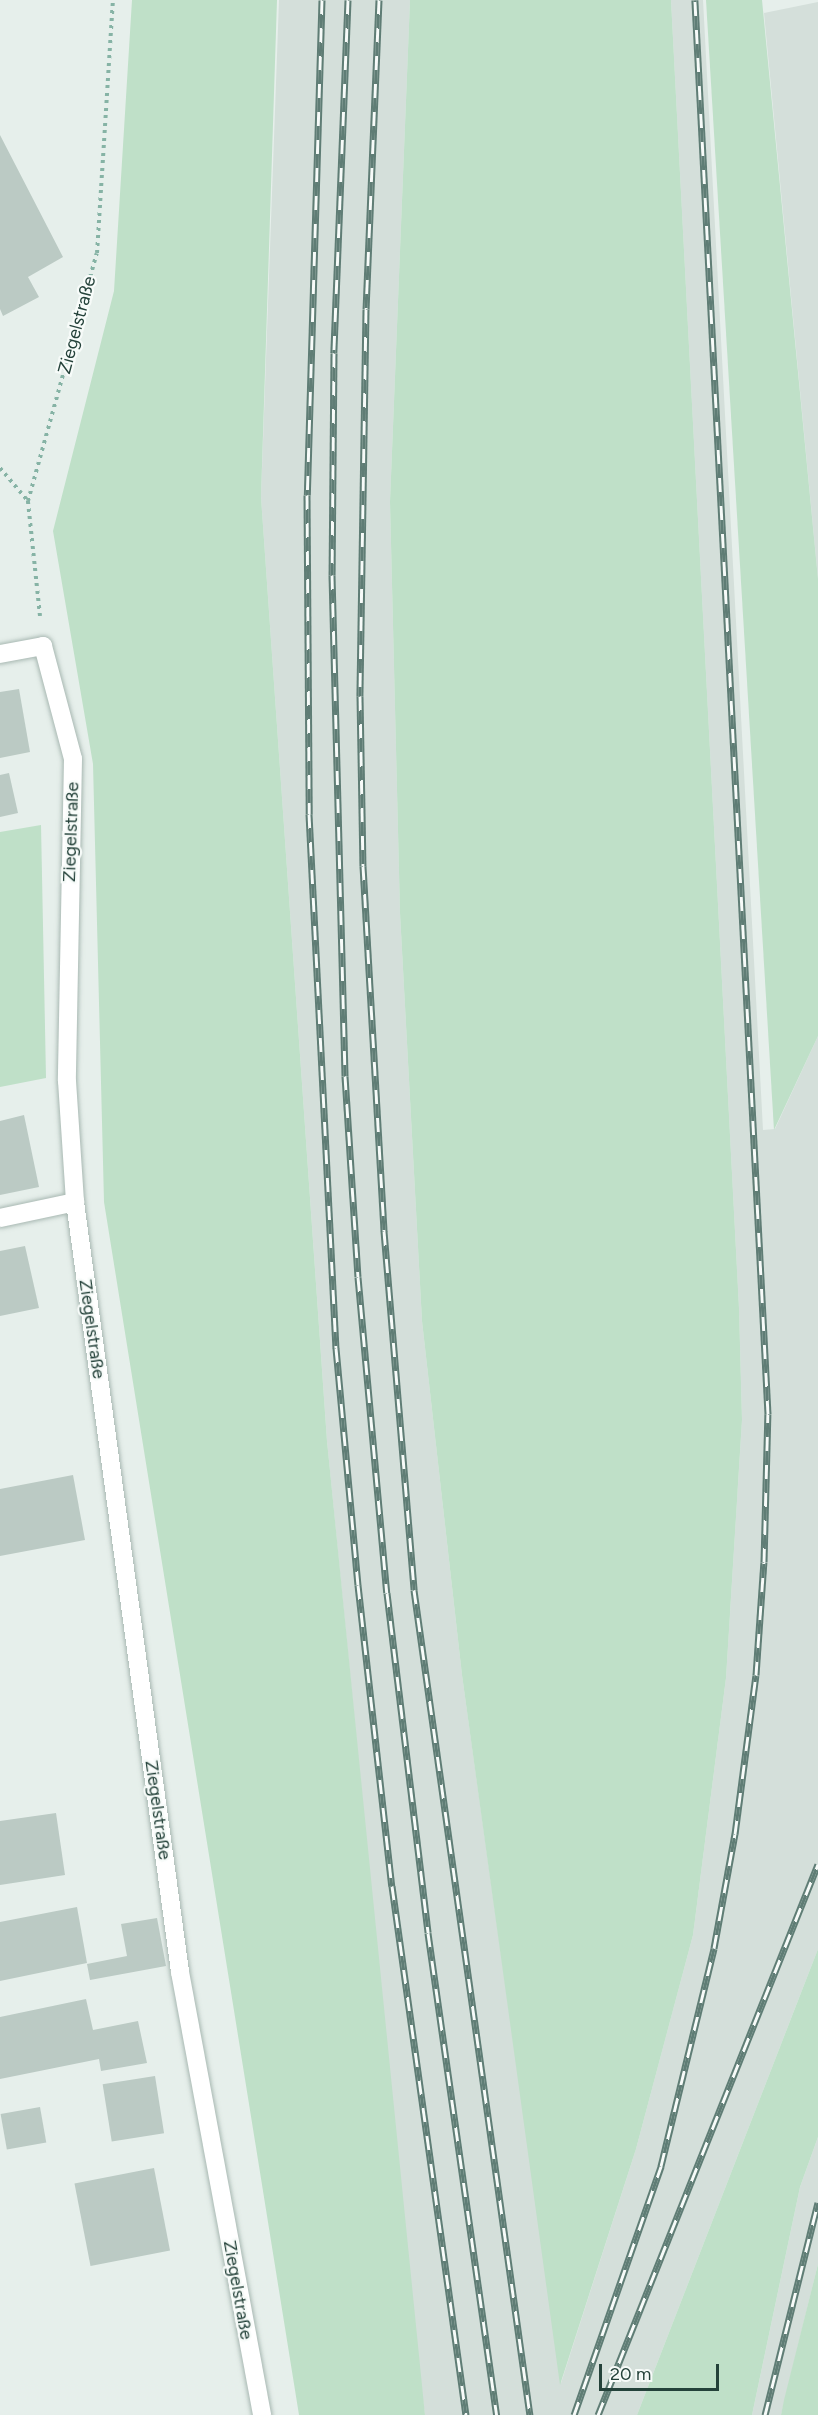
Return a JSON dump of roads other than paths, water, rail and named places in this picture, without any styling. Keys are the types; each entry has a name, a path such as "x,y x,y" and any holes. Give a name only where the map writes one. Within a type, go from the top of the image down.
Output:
{"street":[{"name":"Ziegelstraße","path":"0,654 43,646 73,759 67,1081 75,1202 180,1972 262,2415"},
{"path":"0,1218 75,1202"}],"railway":[{"path":"322,0 307,495 309,814 336,1348 358,1585 392,1886 466,2415"},
{"path":"348,0 334,353 332,575 345,1076 358,1277 387,1593 428,1933 497,2415"},
{"path":"379,0 366,309 360,696 363,866 384,1231 414,1590 530,2415"},
{"path":"574,2415 661,2166 714,1948 735,1834 756,1675 764,1562 768,1414 695,0"},
{"path":"598,2415 818,1864"},
{"path":"765,2415 818,2203"}]}
